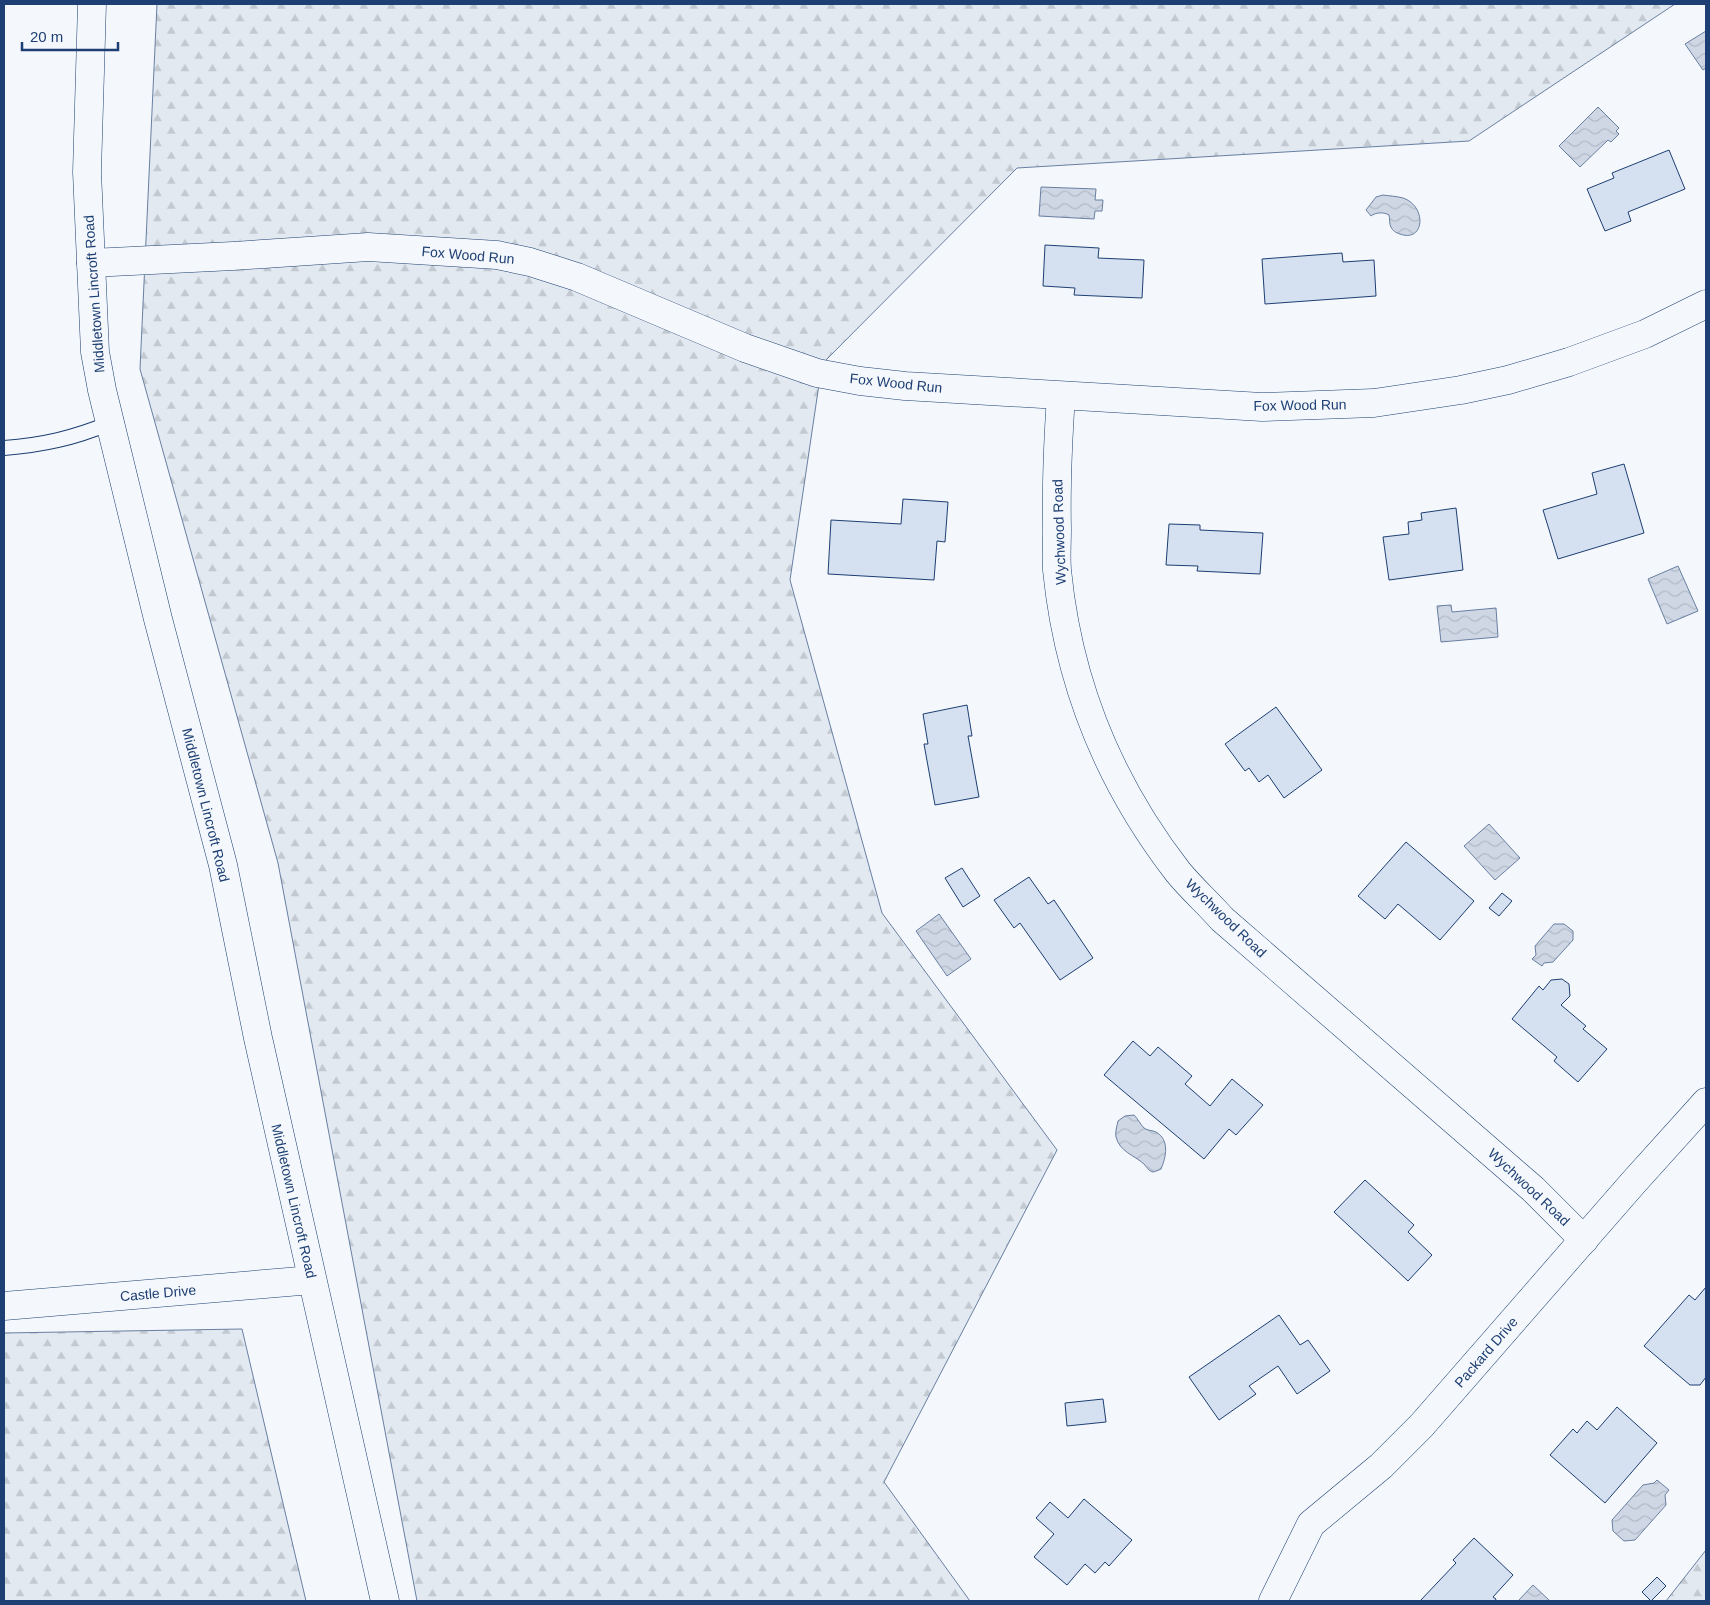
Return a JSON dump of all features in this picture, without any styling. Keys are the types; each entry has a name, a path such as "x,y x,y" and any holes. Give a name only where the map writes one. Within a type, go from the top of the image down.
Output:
{"street":[{"name":"Middletown Lincroft Road","path":"92,4 87,172 95,352 110,423 158,619 223,865 258,1038 384,1601"},
{"name":"Fox Wood Run","path":"91,263 368,247 497,255 530,262 577,277 745,348 817,372 860,381 905,386 1262,407 1374,403 1447,393 1508,380 1569,362 1644,334 1706,304"},
{"name":"Wychwood Road","path":"1061,396 1056,473 1057,570 1069,645 1080,689 1098,739 1142,822 1179,873 1222,919 1533,1188 1584,1240"},
{"name":"Packard Drive","path":"1273,1601 1311,1524 1381,1466 1410,1438 1706,1102"},
{"name":"Castle Drive","path":"4,1306 312,1280"}],"lane":[{"path":"4,448 55,442 84,434 110,423"}],"green space":[{"path":"157,4 1675,4 1469,141 1017,168 822,364 790,580 882,913 1057,1150 884,1482 970,1601 417,1601 278,863 140,369"},
{"path":"242,1329 306,1601 4,1601 4,1333"},
{"path":"1706,1550 1706,1601 1666,1601"}],"water":[{"path":"1706,31 1706,68 1703,70 1685,44"},
{"path":"1598,107 1619,128 1616,131 1619,134 1611,142 1608,140 1580,167 1559,146"},
{"path":"1041,187 1096,189 1095,200 1103,200 1102,211 1095,211 1094,219 1039,216"},
{"path":"1383,195 1403,198 1411,202 1416,208 1420,222 1418,229 1414,233 1408,235 1397,233 1390,226 1389,215 1380,213 1371,216 1366,210 1376,197"},
{"path":"1678,566 1698,611 1667,624 1648,579"},
{"path":"1451,605 1452,612 1496,608 1498,637 1441,642 1437,606"},
{"path":"1489,824 1520,858 1495,880 1464,846"},
{"path":"939,914 971,959 947,976 916,931"},
{"path":"1554,924 1564,924 1573,931 1573,940 1553,962 1544,963 1542,966 1532,959 1536,955 1535,946"},
{"path":"1134,1115 1144,1128 1156,1132 1163,1139 1166,1149 1161,1169 1153,1172 1150,1171 1144,1164 1124,1150 1118,1142 1116,1133 1118,1121 1125,1116"},
{"path":"1657,1480 1669,1490 1665,1495 1666,1505 1635,1540 1624,1541 1613,1531 1612,1520 1643,1485 1654,1483"},
{"path":"1533,1585 1550,1601 1518,1601"}],"building":[{"path":"1669,150 1685,189 1628,212 1631,221 1605,231 1587,189 1614,178 1612,173"},
{"path":"1045,245 1099,248 1098,258 1144,260 1142,298 1074,295 1075,288 1043,286"},
{"path":"1342,253 1343,262 1374,260 1376,296 1265,304 1262,259"},
{"path":"1624,464 1644,533 1558,559 1543,510 1597,494 1592,473"},
{"path":"903,499 948,502 945,542 937,541 934,580 828,574 831,520 901,524"},
{"path":"1456,508 1463,570 1389,580 1383,537 1409,534 1408,522 1422,520 1421,513"},
{"path":"1169,524 1200,525 1200,530 1263,533 1260,574 1197,571 1198,566 1166,565"},
{"path":"967,705 972,736 968,736 979,797 935,805 924,744 928,744 923,714"},
{"path":"1276,707 1322,770 1284,798 1268,775 1259,782 1249,768 1245,771 1225,744"},
{"path":"1406,842 1474,901 1440,940 1398,904 1385,919 1358,896"},
{"path":"962,868 980,896 963,907 945,878"},
{"path":"1029,877 1048,904 1054,900 1093,958 1060,980 1020,923 1014,928 994,900"},
{"path":"1502,893 1512,901 1499,916 1489,908"},
{"path":"1562,979 1569,984 1570,996 1561,1005 1586,1026 1583,1029 1607,1049 1578,1082 1554,1061 1557,1057 1512,1019 1539,986 1543,990 1551,980"},
{"path":"1133,1041 1150,1056 1158,1047 1192,1076 1185,1084 1210,1106 1232,1079 1263,1105 1236,1135 1229,1129 1204,1159 1104,1075"},
{"path":"1365,1180 1414,1225 1408,1232 1432,1255 1408,1281 1334,1212"},
{"path":"1706,1287 1706,1377 1700,1385 1690,1385 1644,1346 1689,1295 1695,1300"},
{"path":"1279,1315 1300,1345 1308,1340 1330,1371 1297,1394 1278,1366 1249,1386 1256,1394 1219,1420 1189,1377"},
{"path":"1103,1399 1106,1422 1067,1426 1065,1403"},
{"path":"1617,1407 1657,1443 1605,1503 1550,1455 1573,1429 1577,1433 1587,1421 1597,1430"},
{"path":"1084,1499 1132,1540 1109,1566 1105,1562 1095,1573 1085,1564 1067,1585 1034,1557 1054,1534 1036,1518 1050,1502 1068,1518"},
{"path":"1474,1538 1513,1575 1493,1597 1496,1599 1495,1601 1420,1601 1456,1563 1453,1560"},
{"path":"1657,1577 1666,1586 1651,1601 1642,1592"}]}
